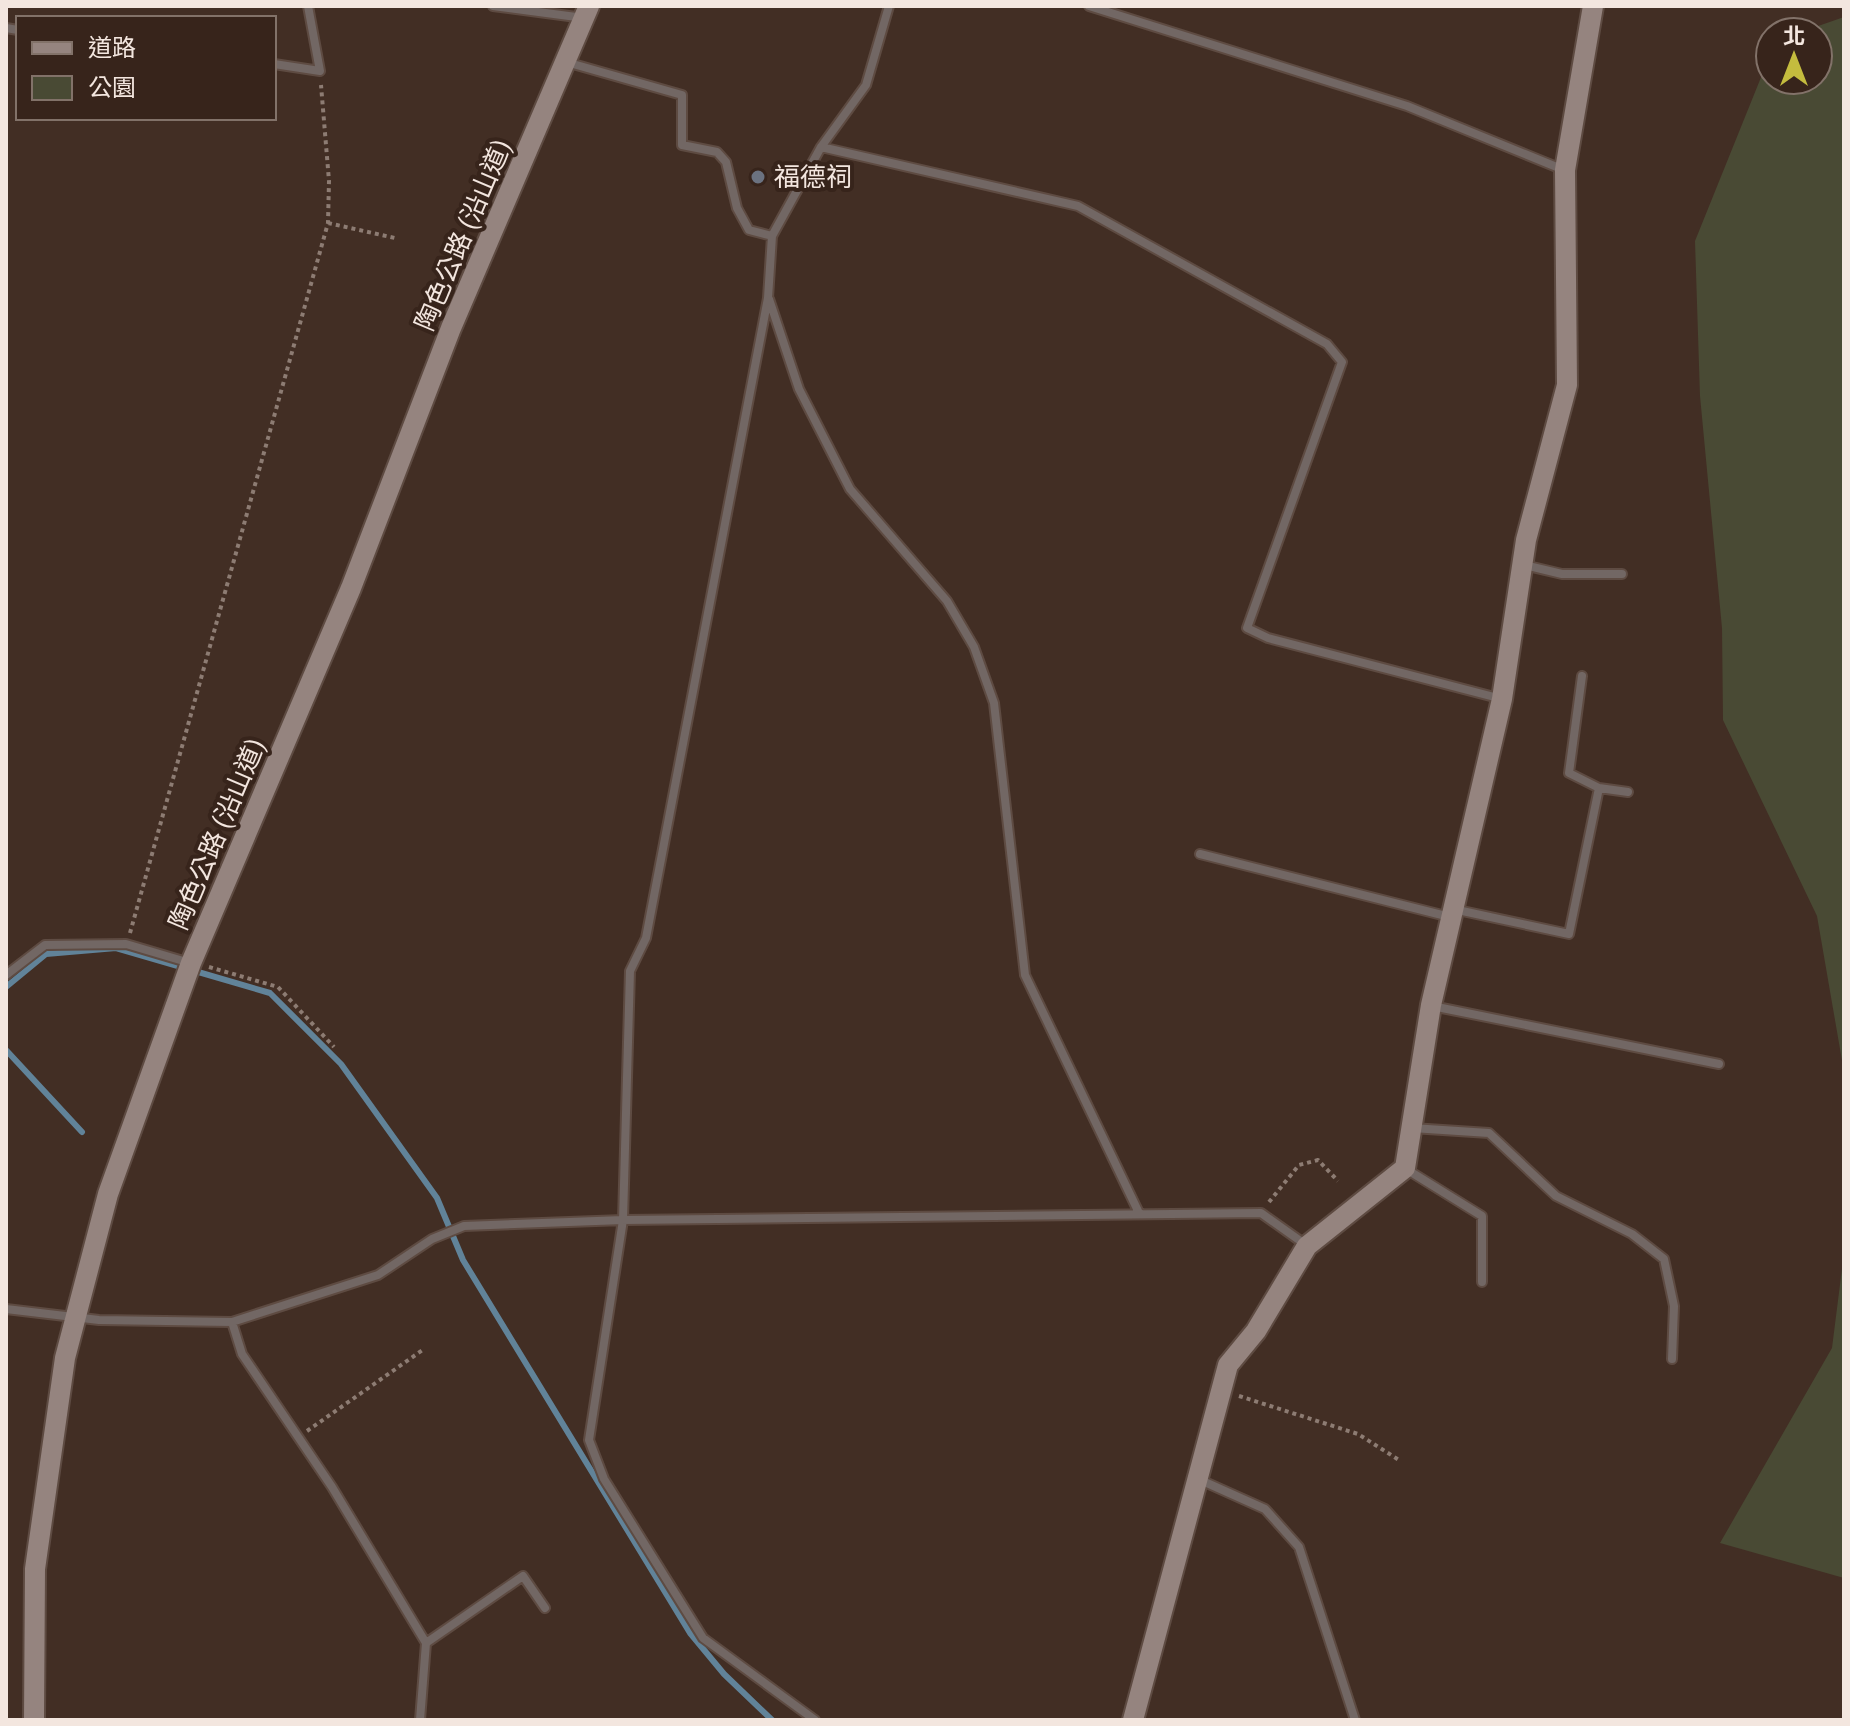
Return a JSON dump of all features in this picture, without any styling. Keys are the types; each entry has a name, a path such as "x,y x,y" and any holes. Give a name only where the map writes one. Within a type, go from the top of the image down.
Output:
{"street":[{"path":"1133,1720 1228,1365 1256,1331 1307,1246 1405,1168 1431,1005 1502,699 1529,525 1567,385 1565,170 1593,6"},
{"name":"陶色公路 (沿山道)","path":"34,1720 35,1569 73,1317 108,1194 191,963 351,588 451,328 587,12"}],"lane":[{"path":"276,64 320,71 308,6"},
{"path":"493,6 587,12"},
{"path":"815,1720 805,1716 703,1638 604,1479 589,1440 623,1220 630,971 646,938 768,298 772,236 821,147 866,85 889,6"},
{"path":"1089,6 1407,106 1565,170"},
{"path":"565,62 682,95 682,145 717,152 726,162 737,208 749,230 772,236"},
{"path":"821,147 1078,206 1327,344 1342,362 1247,628 1268,638 1502,699"},
{"path":"768,298 799,389 850,489 947,601 974,647 994,703 1025,975 1139,1213"},
{"path":"1523,565 1562,574 1622,574"},
{"path":"1582,676 1569,773 1599,788 1628,792"},
{"path":"1200,854 1451,913 1569,934 1599,788"},
{"path":"6,975 45,945 126,944 191,963"},
{"path":"1431,1005 1719,1064"},
{"path":"1412,1128 1489,1133 1556,1196 1632,1234 1664,1259 1674,1306 1672,1359"},
{"path":"1405,1168 1482,1216 1482,1282"},
{"path":"6,1309 73,1317 177,1323 232,1322 378,1275 432,1239 464,1226 623,1220 1261,1213 1307,1246"},
{"path":"232,1322 242,1354 298,1437 426,1643 420,1720"},
{"path":"1198,1479 1265,1509 1299,1547 1355,1720"},
{"path":"426,1643 523,1576 545,1608"}],"path":[{"path":"126,944 328,223 329,181 320,71"},
{"path":"328,223 395,238"},
{"path":"191,963 278,987 334,1047"},
{"path":"1261,1213 1299,1165 1318,1160 1338,1181"},
{"path":"298,1437 424,1349"},
{"path":"1221,1391 1358,1434 1399,1460"}],"green space":[{"path":"1844,17 1844,1072 1817,916 1723,720 1722,628 1700,396 1695,241 1754,95 1834,96 1834,20"},
{"path":"1844,1253 1844,1578 1720,1543 1832,1348"}],"waterway":[{"path":"6,987 46,954 116,948 270,993 341,1064 437,1198 463,1260 690,1633 724,1674 772,1720"},
{"path":"6,1050 82,1132"}],"place":[{"name":"福德祠","path":"758,177"}]}
